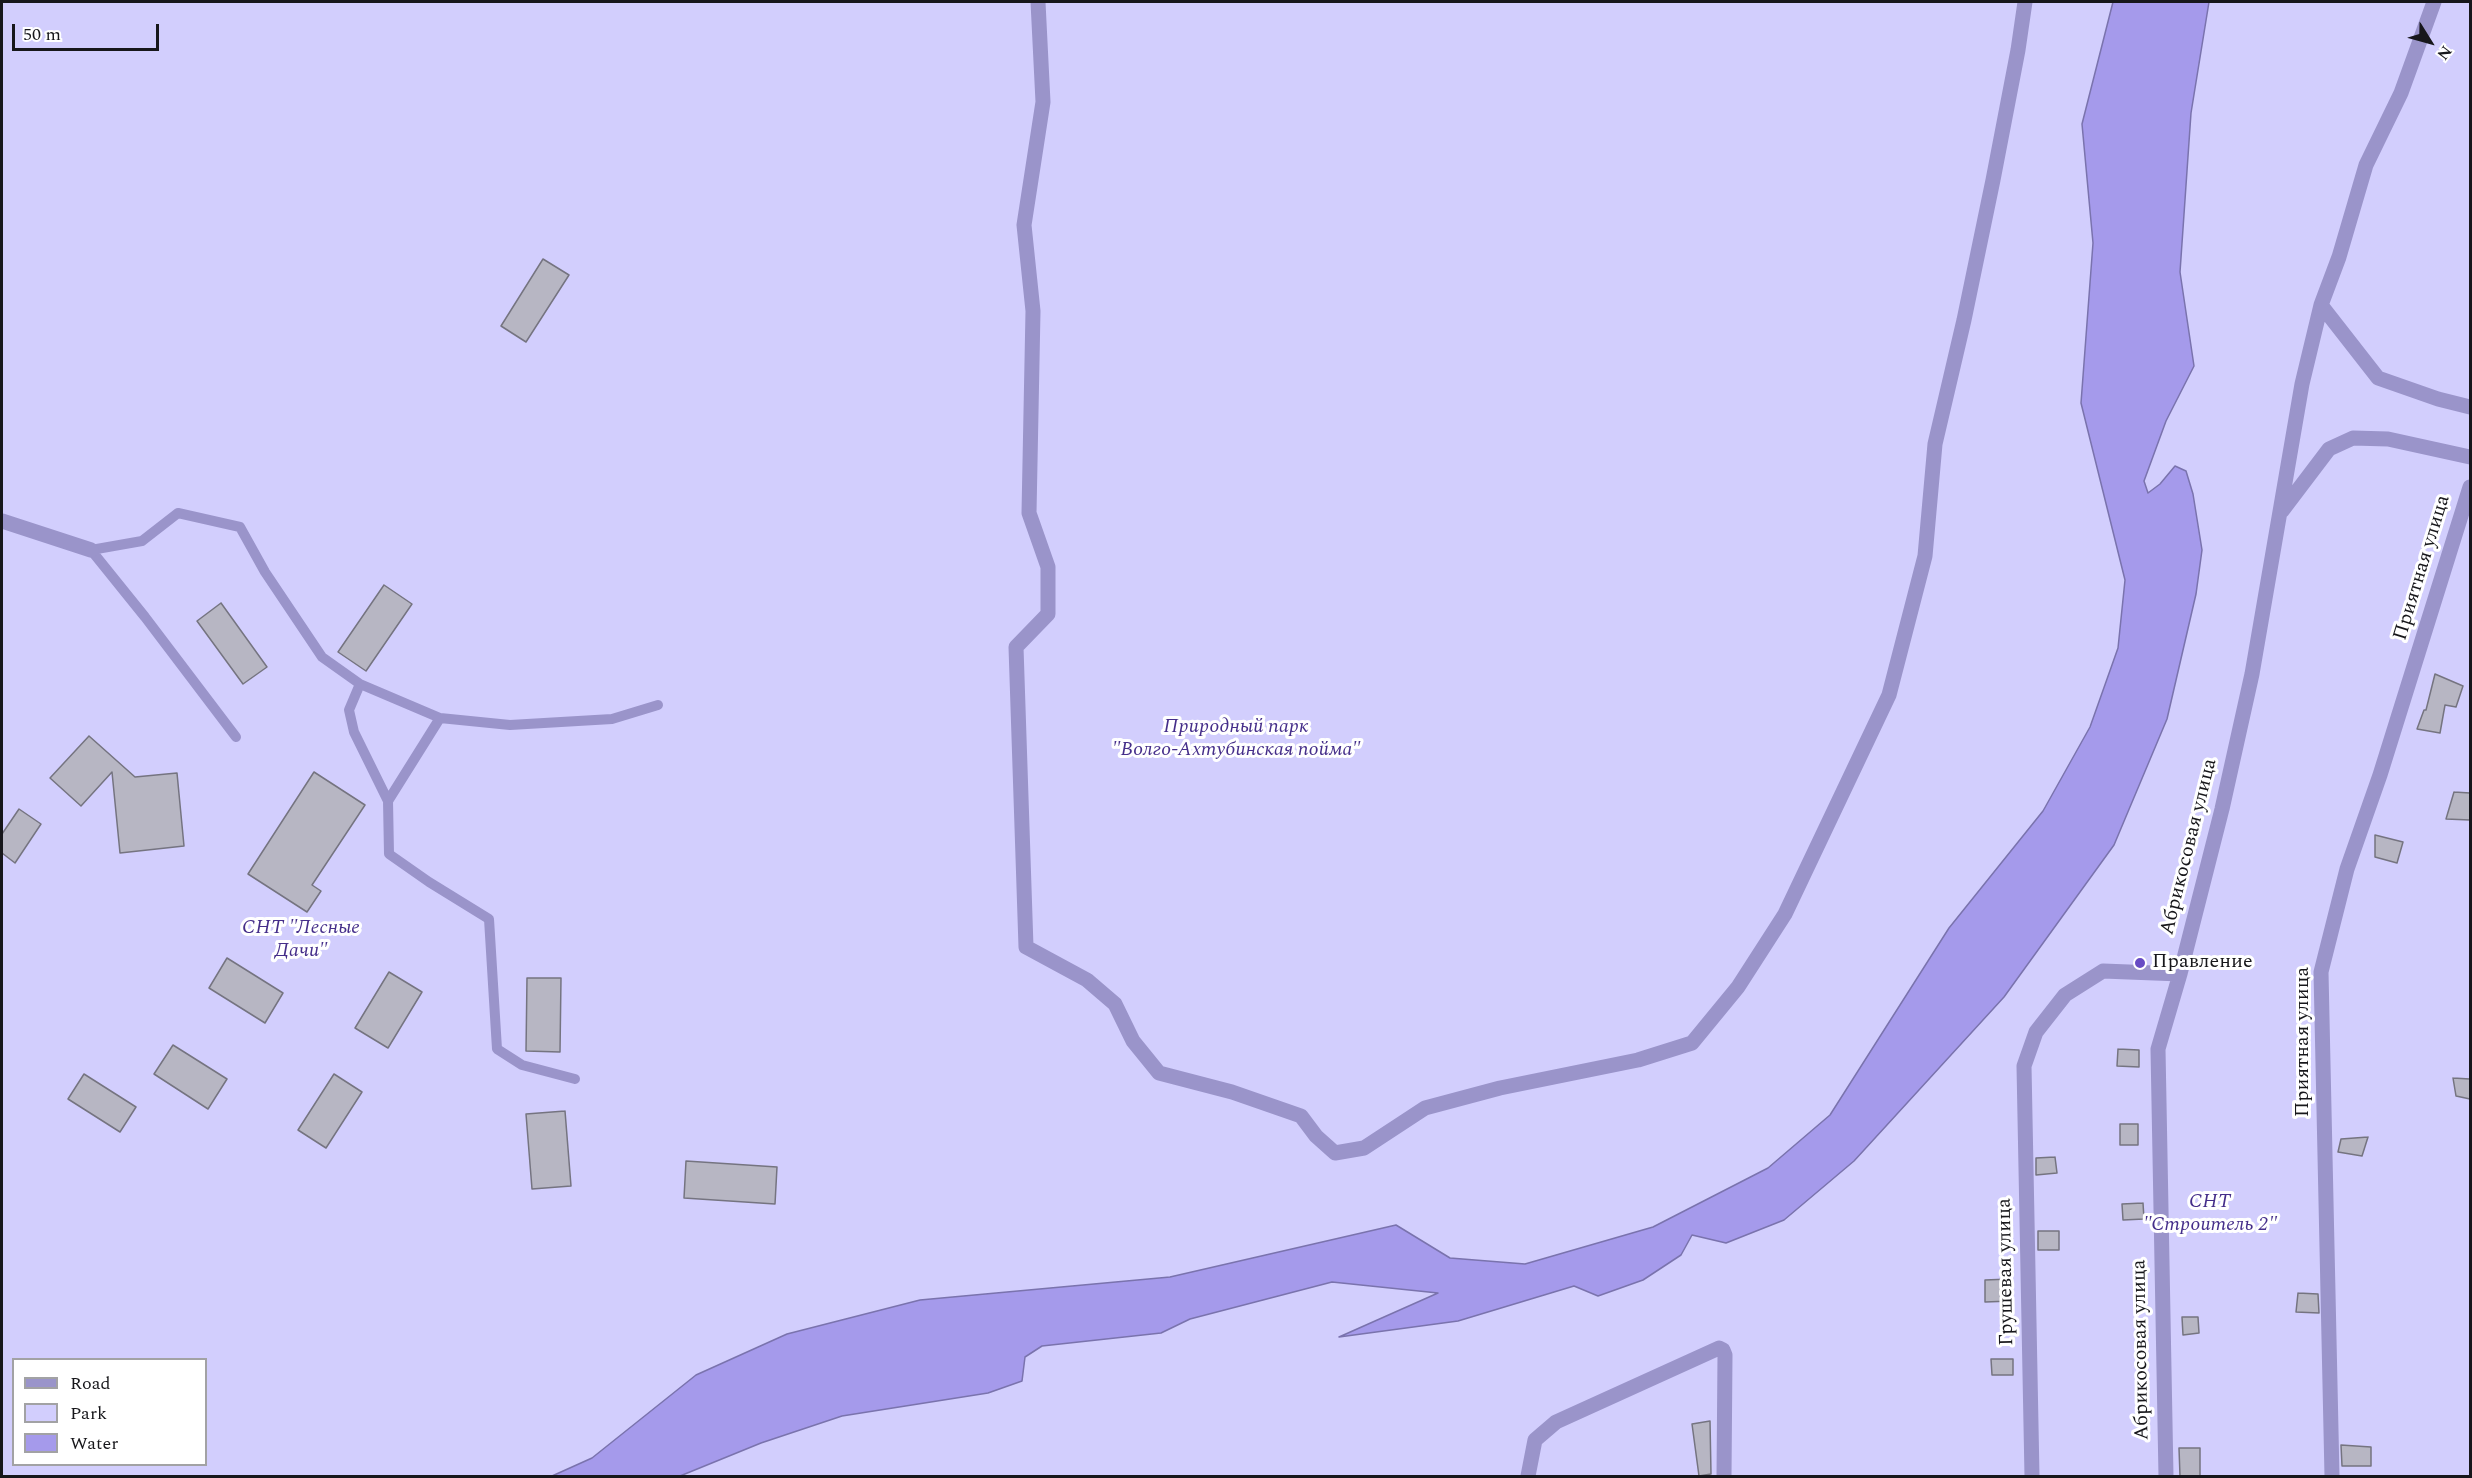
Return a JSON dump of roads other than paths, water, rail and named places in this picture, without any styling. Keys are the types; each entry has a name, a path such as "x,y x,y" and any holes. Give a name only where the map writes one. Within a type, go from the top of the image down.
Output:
{"street":[{"path":"1038,2 1042,102 1024,225 1033,311 1029,513 1048,567 1048,614 1016,647 1026,947 1087,980 1115,1004 1133,1041 1159,1072 1232,1092 1301,1116 1316,1136 1335,1153 1364,1148 1425,1108 1500,1088 1638,1060 1692,1043 1738,987 1785,914 1821,842 1892,685 1925,556 1935,444 1993,180 2019,50 2025,2"},
{"name":"Абрикосовая улица","path":"2166,1476 2158,1049 2180,974 2222,809 2252,674 2302,384 2321,304 2339,256 2366,165 2401,93 2434,2"},
{"path":"2321,304 2378,378 2438,399 2470,407"},
{"path":"2278,516 2329,449 2353,438 2388,439 2470,457"},
{"name":"Приятная улица","path":"2332,1476 2321,972 2347,869 2380,775 2470,486"},
{"path":"2,521 91,550"},
{"name":"Грушевая улица","path":"2032,1476 2024,1066 2036,1032 2065,995 2103,971 2180,974"},
{"path":"1528,1476 1535,1440 1556,1422 1719,1348 1725,1355 1724,1476"}],"lane":[{"path":"236,737 145,616 91,550 142,541 178,513 240,527 265,572 322,657 360,684 441,718 510,725 612,719 658,705"},
{"path":"360,684 349,710 354,732 388,801 389,854 489,919 497,1049 522,1065 575,1079"},
{"path":"388,801 441,718"}],"water":[{"path":"2113,2 2209,2 2191,113 2180,272 2194,366 2166,421 2144,481 2148,493 2160,484 2175,466 2186,471 2193,494 2202,550 2196,594 2167,719 2114,845 2004,997 1854,1161 1784,1220 1726,1243 1692,1235 1681,1255 1643,1280 1598,1296 1574,1286 1458,1321 1339,1337 1438,1293 1332,1282 1190,1319 1161,1333 1042,1346 1025,1357 1022,1381 988,1393 842,1416 761,1443 680,1476 552,1476 592,1458 696,1375 787,1334 920,1300 1170,1277 1396,1225 1450,1258 1525,1264 1653,1227 1768,1168 1830,1115 1949,928 2043,811 2090,727 2118,648 2125,580 2081,403 2093,243 2082,124"}],"place":[{"name":"Правление","path":"2140,963"}],"park label":[{"name":"Природный парк \"Волго-Ахтубинская пойма\"","path":"1236,740"},
{"name":"СНТ \"Лесные Дачи\"","path":"301,940"},
{"name":"СНТ \"Строитель 2\"","path":"2210,1214"}]}
